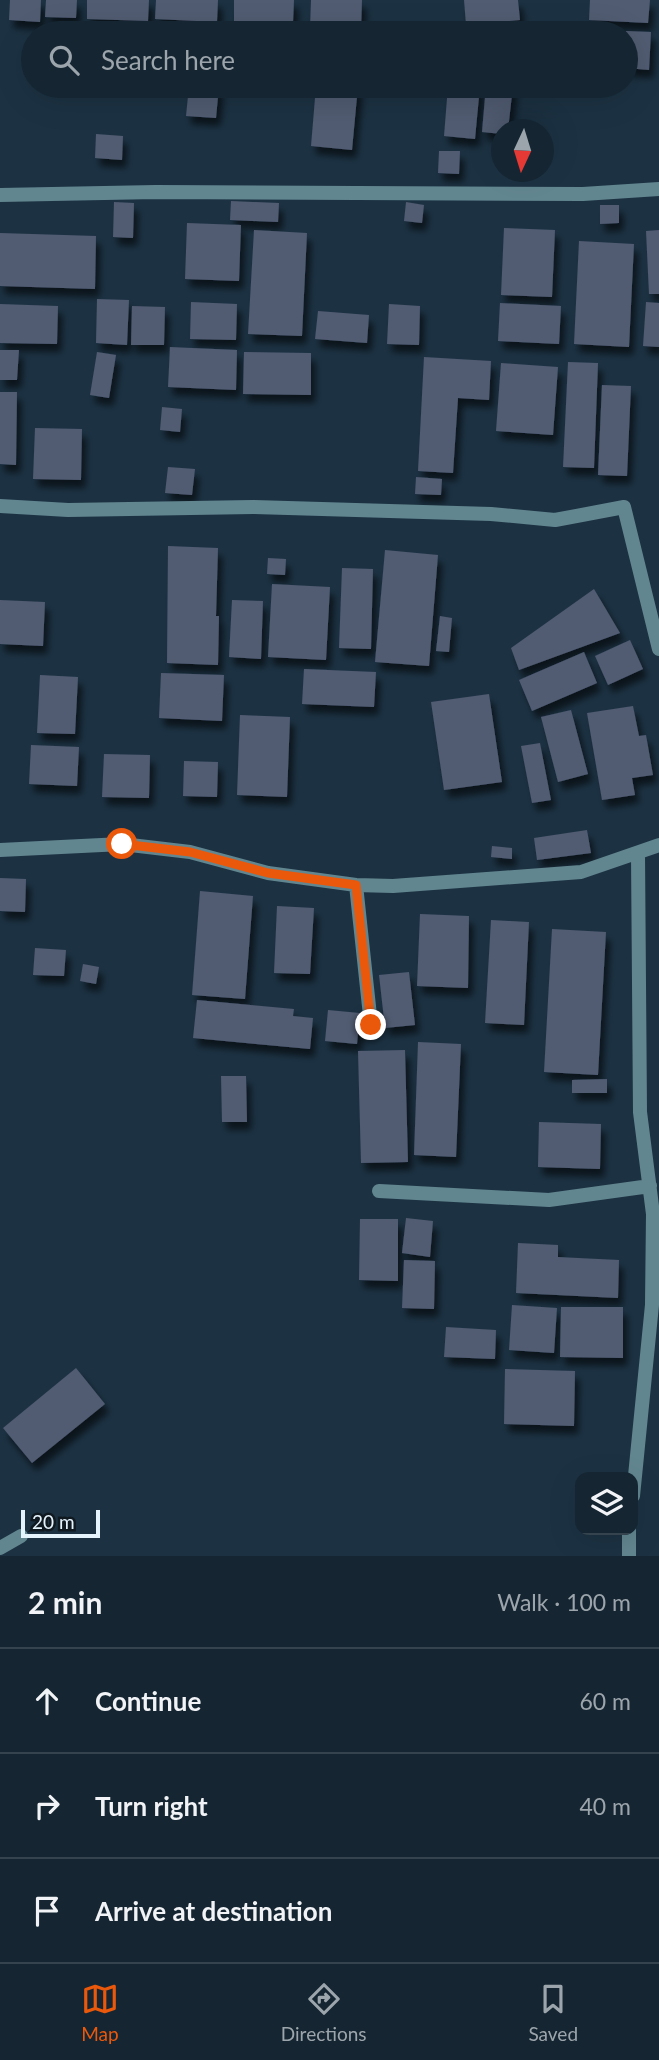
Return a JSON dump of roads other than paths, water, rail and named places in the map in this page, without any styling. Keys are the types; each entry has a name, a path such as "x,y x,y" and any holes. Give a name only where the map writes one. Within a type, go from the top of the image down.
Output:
{"street":[{"path":"0,195 156,192 583,194 659,189"},
{"path":"0,506 68,510 253,507 491,514 555,520 624,507 659,649"},
{"path":"0,850 122,844 190,852 268,873 356,885 393,886 570,874 659,845"},
{"path":"635,1472 652,1305 653,1214 640,1112 638,854"},
{"path":"356,885 371,1025"},
{"path":"379,1191 549,1200 650,1186"},
{"path":"629,1535 629,1556"},
{"path":"0,1548 21,1536"}]}
